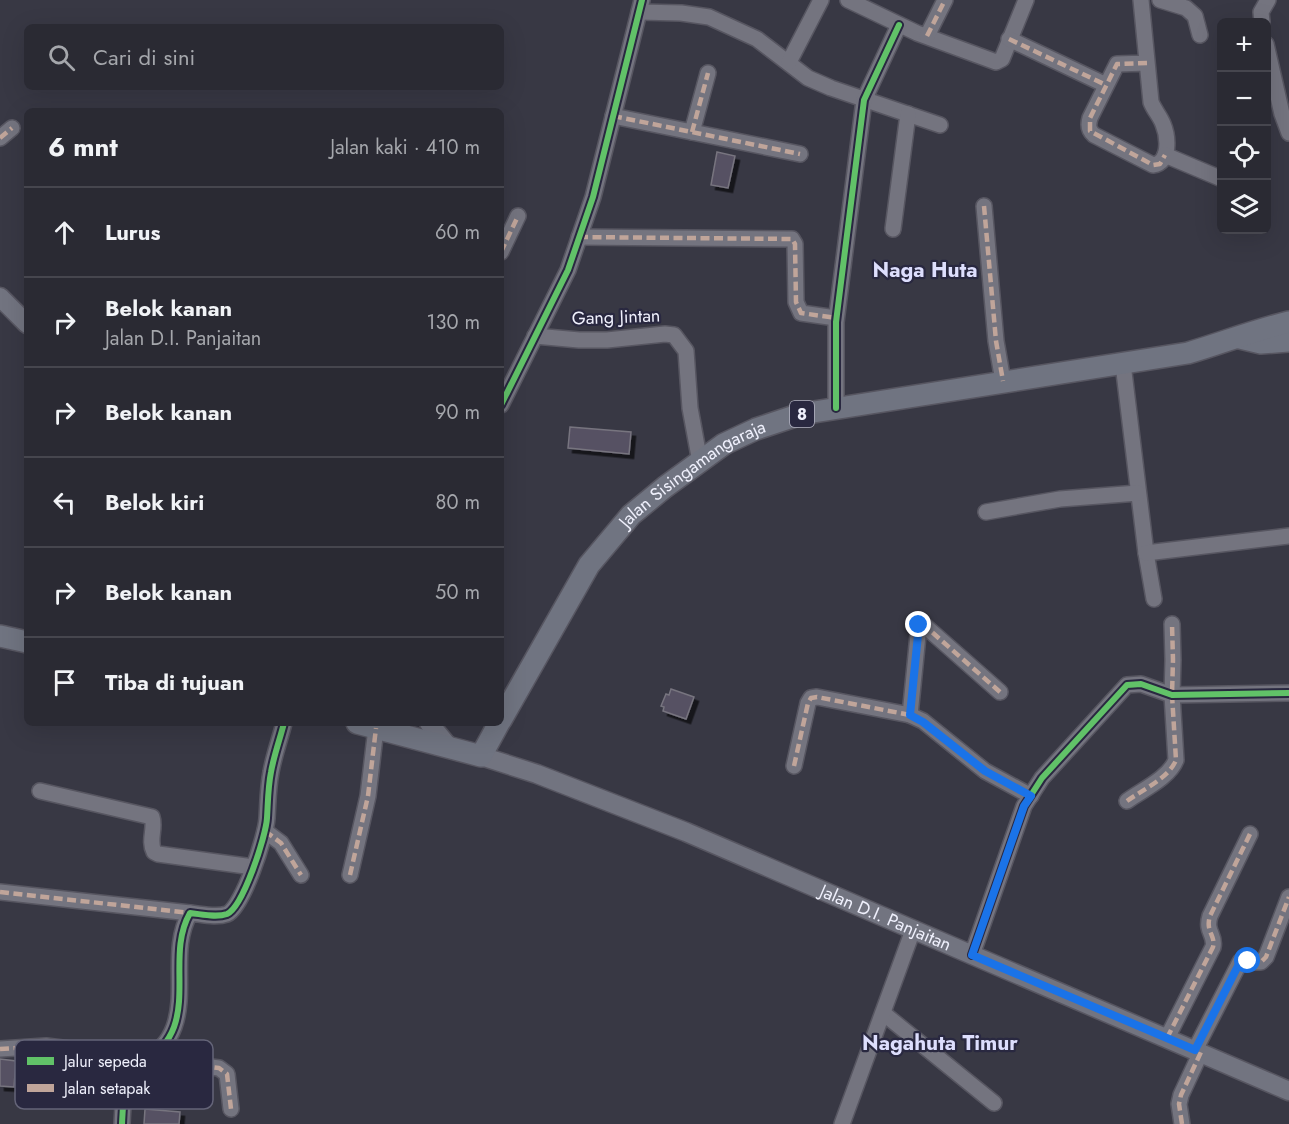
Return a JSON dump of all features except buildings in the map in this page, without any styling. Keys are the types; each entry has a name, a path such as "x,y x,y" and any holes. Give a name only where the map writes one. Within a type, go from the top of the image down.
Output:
{"highway":[{"name":"Jalan Sisingamangaraja","path":"504,715 589,565 631,515 724,444 756,429 801,414 1188,353 1240,338 1259,329 1289,322"},
{"name":"Jalan Sisingamangaraja","path":"1240,338 1261,343 1289,341"},
{"path":"0,636 24,641"},
{"path":"366,726 481,756"},
{"name":"Jalan Sisingamangaraja","path":"481,756 498,726"}],"main road":[{"path":"0,297 24,318"},
{"path":"431,726 448,746"},
{"name":"Jalan D.I. Panjaitan","path":"481,756 537,774 686,832 1289,1090"}],"street":[{"path":"789,62 821,0"},
{"path":"848,0 899,25 996,63 1002,59 1026,0"},
{"path":"927,36 945,0"},
{"path":"1141,0 1151,102 1162,122 1166,136 1165,155 1160,164 1153,165 1090,131 1090,118 1117,64 1147,63"},
{"path":"1160,0 1186,8 1195,16 1200,35"},
{"path":"1262,18 1261,12 1268,0"},
{"path":"505,387 535,336 568,270 592,197 641,6 709,17 757,39 808,78 864,100 940,125"},
{"path":"836,408 836,318 864,100 899,25"},
{"path":"1009,39 1106,85"},
{"path":"1271,66 1282,114 1289,133"},
{"path":"692,132 708,73"},
{"path":"893,229 908,114"},
{"path":"613,117 800,154"},
{"path":"1165,155 1217,177"},
{"path":"984,206 996,341 1003,381"},
{"path":"504,246 518,216"},
{"path":"579,237 788,238 795,244 796,302 801,313 836,318"},
{"name":"Gang Jintan","path":"535,336 607,340 674,335 686,351 690,408 700,462"},
{"path":"1123,364 1138,493 1154,599"},
{"path":"986,512 1060,499 1138,493"},
{"path":"1146,553 1289,536"},
{"path":"910,715 918,628 921,624 1000,692"},
{"path":"1127,801 1173,766 1177,753 1172,695 1172,624"},
{"path":"972,955 1024,806 1042,778 1126,685 1141,684 1172,695 1289,693"},
{"path":"794,766 808,703 811,698 817,697 910,715 923,722 985,771 1031,796"},
{"path":"0,892 190,914 217,916 228,914 236,907 265,831 268,788 283,726"},
{"path":"350,874 368,796 366,726"},
{"path":"40,791 152,817 154,824 151,845 154,852 158,854 253,867"},
{"path":"265,831 281,843 301,874"},
{"path":"1167,1038 1213,947 1213,938 1208,928 1210,916 1250,834"},
{"path":"1182,1124 1179,1104 1198,1051 1240,962 1261,962 1266,957 1289,897"},
{"path":"169,1040 175,1025 181,970 180,946 185,922 190,914"},
{"path":"842,1124 913,930"},
{"path":"883,1013 994,1104"},
{"path":"0,1049 15,1048"},
{"path":"213,1067 224,1071 231,1109"},
{"path":"122,1124 123,1109"}],"marked path":[{"path":"927,36 945,0"},
{"path":"1009,39 1106,85"},
{"path":"1147,63 1117,64 1090,118 1090,131 1153,165 1160,164 1165,155"},
{"path":"692,132 708,73"},
{"path":"613,116 800,154"},
{"path":"0,138 12,128"},
{"path":"984,206 996,341 1003,381"},
{"path":"504,246 518,216"},
{"path":"579,237 792,239 795,244 796,302 801,313 836,318"},
{"path":"1127,801 1161,778 1176,760 1172,695 1172,624"},
{"path":"1000,692 925,626 919,625 910,715 923,721 985,771 1031,796"},
{"path":"794,766 811,698 817,697 910,715"},
{"path":"350,875 368,796 376,728"},
{"path":"265,831 281,843 301,875"},
{"path":"1167,1038 1213,947 1209,926 1210,916 1250,834"},
{"path":"0,892 190,913"},
{"path":"1195,1050 1240,962 1261,962 1266,957 1289,897"},
{"path":"0,1049 15,1048"},
{"path":"1182,1124 1179,1104 1181,1095 1201,1052"},
{"path":"213,1067 219,1068 227,1074 231,1109"}],"cycle path":[{"path":"504,399 568,270 593,197 642,0"},
{"path":"836,408 836,322 864,100 899,25"},
{"path":"972,955 1024,806 1042,778 1127,685 1141,684 1172,695 1289,693"},
{"path":"167,1040 178,1013 180,955 184,926 190,913 213,916 227,914 240,899 253,870 266,827 271,772 283,726"},
{"path":"122,1124 123,1109"}],"district":[{"name":"Naga Huta","path":"925,270"},
{"name":"Nagahuta Timur","path":"940,1043"}],"route":[{"path":"919,625 910,715 923,722 985,771 1031,796 1024,806 972,955 1195,1050 1240,962 1248,961"}]}
